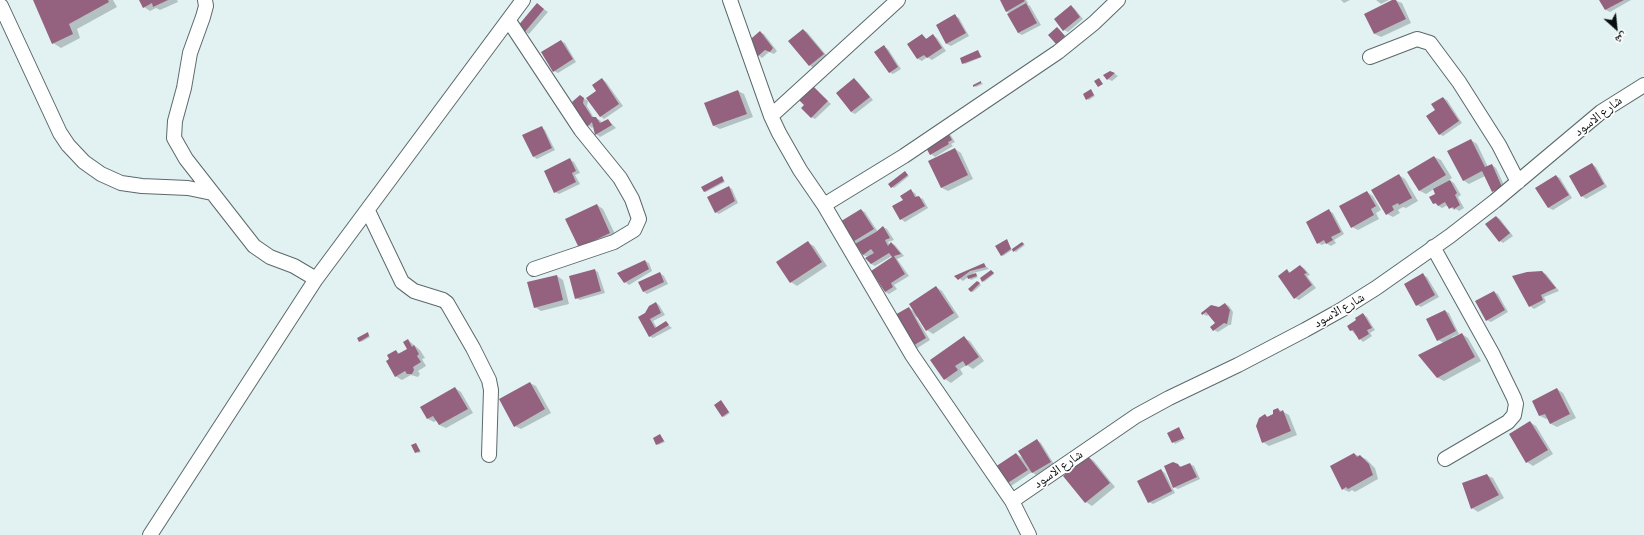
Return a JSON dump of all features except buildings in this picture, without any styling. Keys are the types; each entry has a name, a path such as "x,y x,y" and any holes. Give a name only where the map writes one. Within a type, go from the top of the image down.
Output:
{"street":[{"path":"205,0 206,6 190,53 184,88 175,121 174,132 177,143 186,159 254,246 270,257 294,266 316,279"},
{"path":"150,535 316,279 368,211 523,0"},
{"path":"730,0 771,116 800,170 824,205 912,355 1012,502 1029,535"},
{"path":"771,116 898,0"},
{"path":"824,205 904,156 1058,52 1094,23 1118,0"},
{"path":"1,6 60,133 68,145 84,162 101,174 121,183 142,186 188,188 212,193"},
{"path":"508,21 581,130 620,178 632,199 639,220 634,230 614,242 534,269"},
{"path":"1370,57 1417,39 1430,43 1463,88 1499,145 1518,182"},
{"name":"شارع الاسود","path":"1012,502 1136,416 1169,398 1238,365 1341,310 1376,288 1450,236 1518,182 1601,112 1644,85"},
{"path":"368,211 402,282 414,291 443,300 447,303 474,348 489,380 491,390 489,455"},
{"path":"1433,247 1493,355 1516,404 1514,415 1508,422 1445,459"}]}
